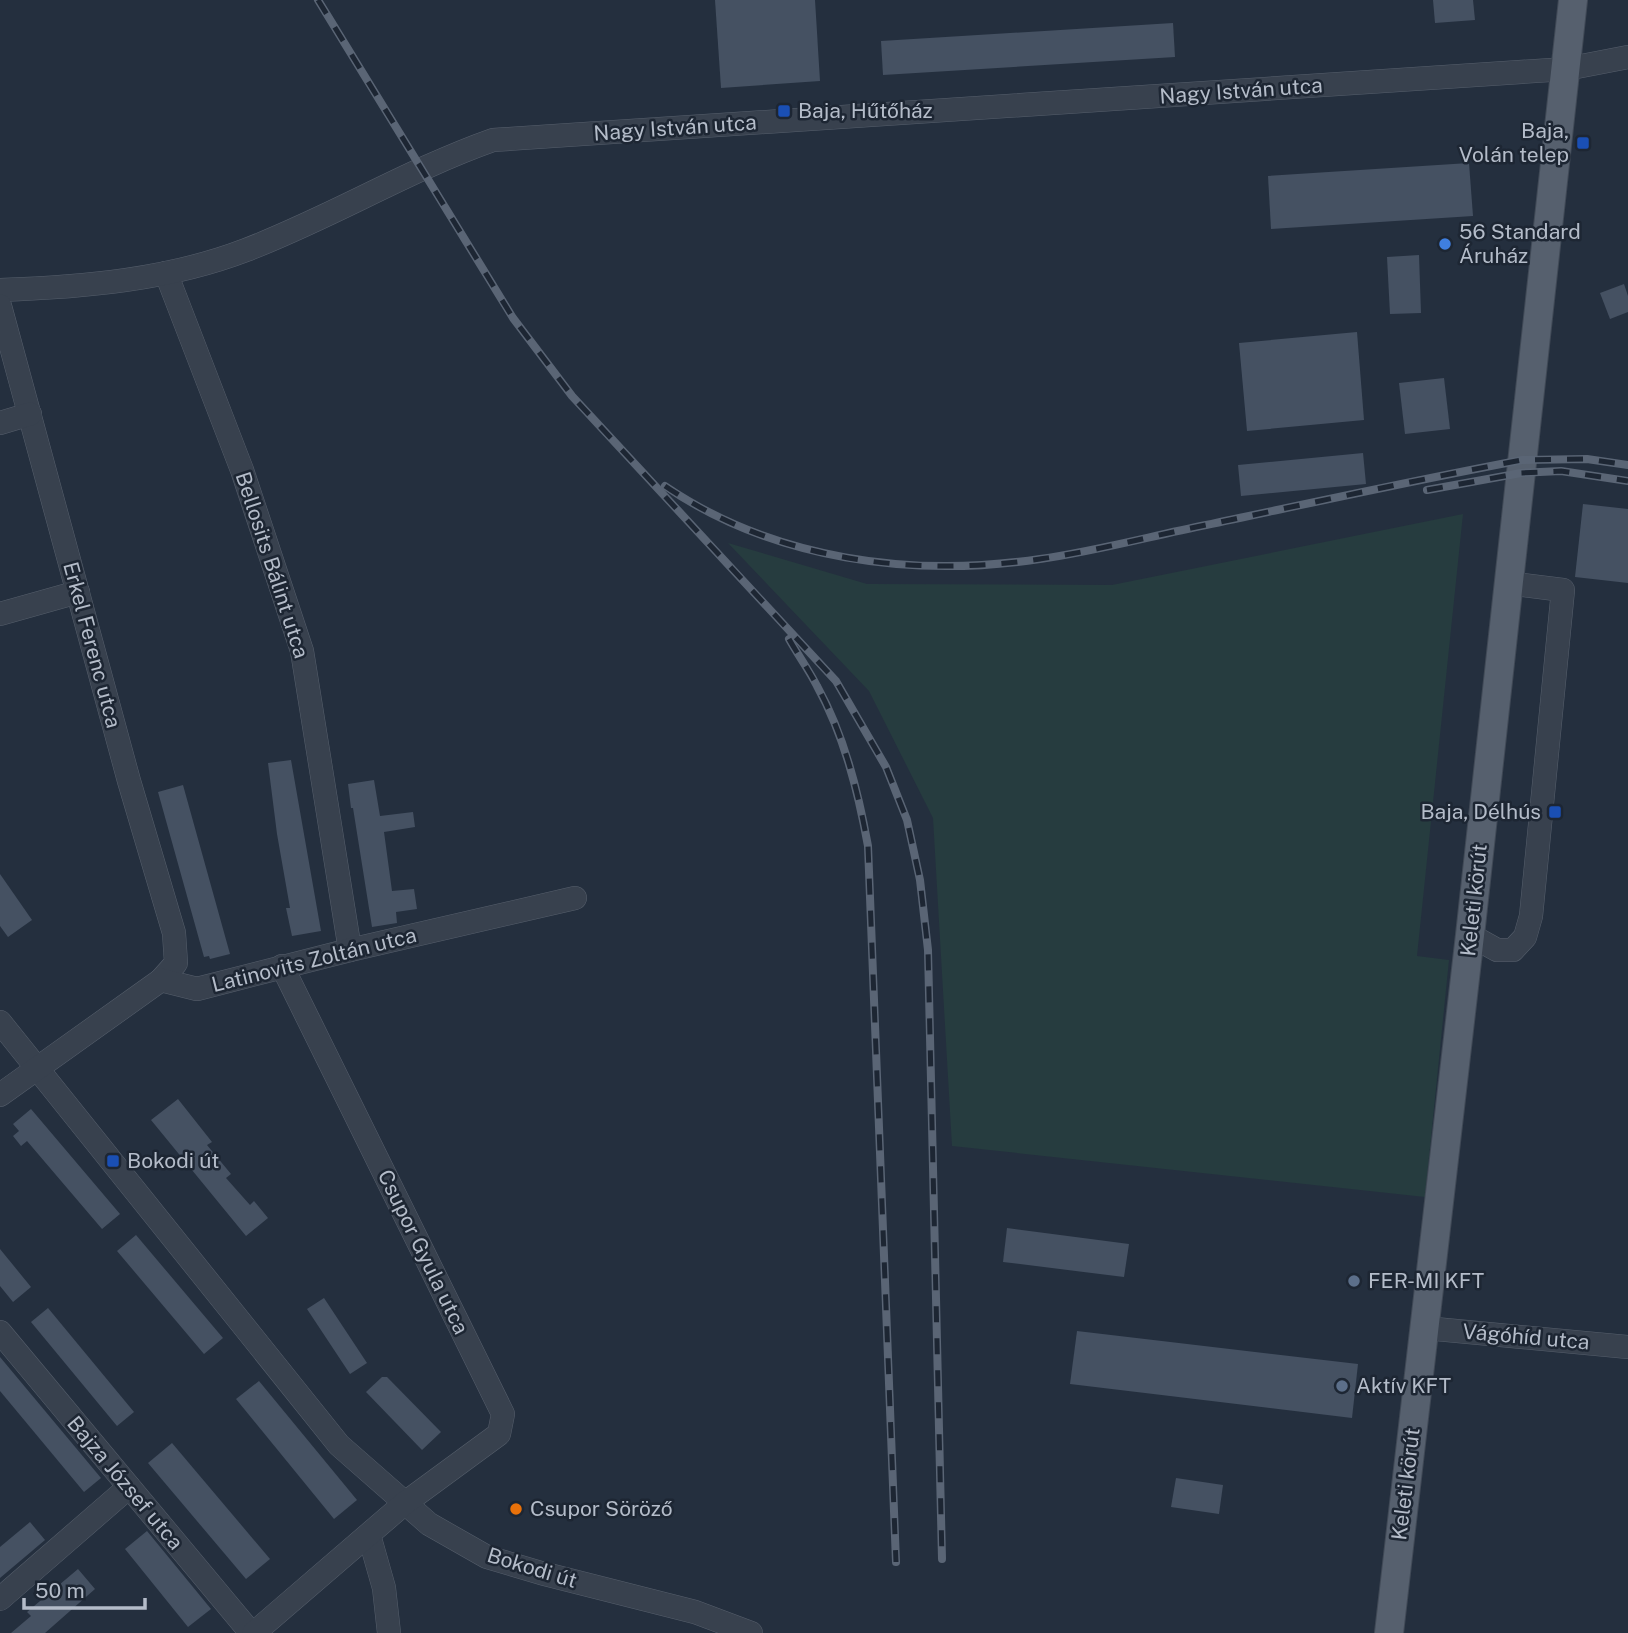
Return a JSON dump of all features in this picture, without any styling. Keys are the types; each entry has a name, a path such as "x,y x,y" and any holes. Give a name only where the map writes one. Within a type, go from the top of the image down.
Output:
{"main road":[{"name":"Keleti körút","path":"1389,1633 1470,935 1573,0"}],"street":[{"name":"Nagy István utca","path":"0,290 66,288 166,273 245,251 445,157 493,140 1566,69 1628,57"},
{"name":"Bellosits Bálint utca","path":"166,273 242,470 302,651 350,950"},
{"name":"Erkel Ferenc utca","path":"0,306 174,933 176,963 161,981"},
{"path":"0,423 30,414"},
{"path":"1470,935 1497,950 1513,950 1525,937 1531,916 1563,590 1508,583"},
{"path":"0,614 78,592"},
{"name":"Latinovits Zoltán utca","path":"161,981 197,989 282,966 575,898"},
{"name":"Csupor Gyula utca","path":"253,1633 405,1503 499,1434 503,1414 282,966"},
{"path":"0,1095 161,981"},
{"name":"Bokodi út","path":"0,1022 339,1445 429,1524 487,1557 695,1612 751,1633"},
{"name":"Vágóhíd utca","path":"1425,1328 1628,1347"},
{"name":"Bajza József utca","path":"0,1332 253,1633"},
{"path":"0,1599 129,1487"},
{"path":"369,1535 384,1588 389,1633"}],"green space":[{"path":"1463,514 1417,956 1449,960 1425,1197 952,1146 933,818 869,691 728,543 867,584 1112,585"}],"building":[{"path":"715,0 815,0 820,81 721,88"},
{"path":"1433,0 1473,0 1475,20 1435,23"},
{"path":"1173,23 1175,57 883,75 881,41"},
{"path":"1469,163 1473,216 1271,229 1268,176"},
{"path":"1419,255 1421,313 1390,314 1387,257"},
{"path":"1624,284 1628,296 1628,312 1610,319 1600,293"},
{"path":"1357,332 1364,420 1247,431 1239,343"},
{"path":"1444,378 1450,429 1405,434 1399,383"},
{"path":"1363,453 1366,484 1241,496 1238,465"},
{"path":"1583,504 1628,509 1628,583 1575,577"},
{"path":"291,760 321,931 292,936 268,763"},
{"path":"374,780 380,816 413,812 415,827 384,832 392,891 414,889 417,909 396,912 397,923 372,927 348,784"},
{"path":"183,785 230,954 210,959 209,956 204,957 158,792"},
{"path":"0,874 32,920 8,937 0,926"},
{"path":"178,1099 212,1142 207,1145 231,1174 226,1178 250,1205 254,1201 268,1218 246,1236 151,1120"},
{"path":"31,1109 120,1214 102,1229 27,1141 21,1146 13,1136 19,1131 13,1124"},
{"path":"1007,1228 1129,1244 1124,1277 1003,1262"},
{"path":"136,1235 223,1338 204,1354 117,1251"},
{"path":"0,1249 31,1287 13,1302 0,1286"},
{"path":"324,1298 367,1363 350,1374 307,1309"},
{"path":"48,1308 134,1412 117,1426 31,1322"},
{"path":"1077,1331 1358,1364 1352,1418 1070,1384"},
{"path":"0,1357 101,1478 84,1492 0,1391"},
{"path":"382,1377 387,1377 441,1432 422,1450 366,1392"},
{"path":"259,1381 357,1500 334,1519 236,1399"},
{"path":"172,1443 270,1559 246,1579 148,1463"},
{"path":"1176,1478 1223,1485 1219,1514 1171,1507"},
{"path":"30,1522 45,1540 0,1578 0,1547"},
{"path":"147,1531 211,1609 188,1627 125,1549"},
{"path":"78,1569 95,1589 45,1633 11,1633 31,1616 27,1612"}],"railway":[{"path":"318,0 513,318 572,396 836,681 886,767 907,820 920,880 928,950 942,1559"},
{"path":"665,486 707,511 798,547 894,564 943,566 992,564 1061,556 1522,460 1587,459 1628,465"},
{"path":"1427,490 1521,473 1561,471 1628,481"},
{"path":"789,639 814,680 835,724 855,784 868,846 896,1562"}],"place":[{"name":"Baja, Hűtőház","path":"784,111"},
{"name":"Baja, Volán telep","path":"1583,143"},
{"name":"56 Standard Áruház","path":"1445,244"},
{"name":"Baja, Délhús","path":"1555,812"},
{"name":"Bokodi út","path":"113,1161"},
{"name":"FER-MI KFT","path":"1354,1281"},
{"name":"Aktív KFT","path":"1342,1386"},
{"name":"Csupor Söröző","path":"516,1509"}]}
